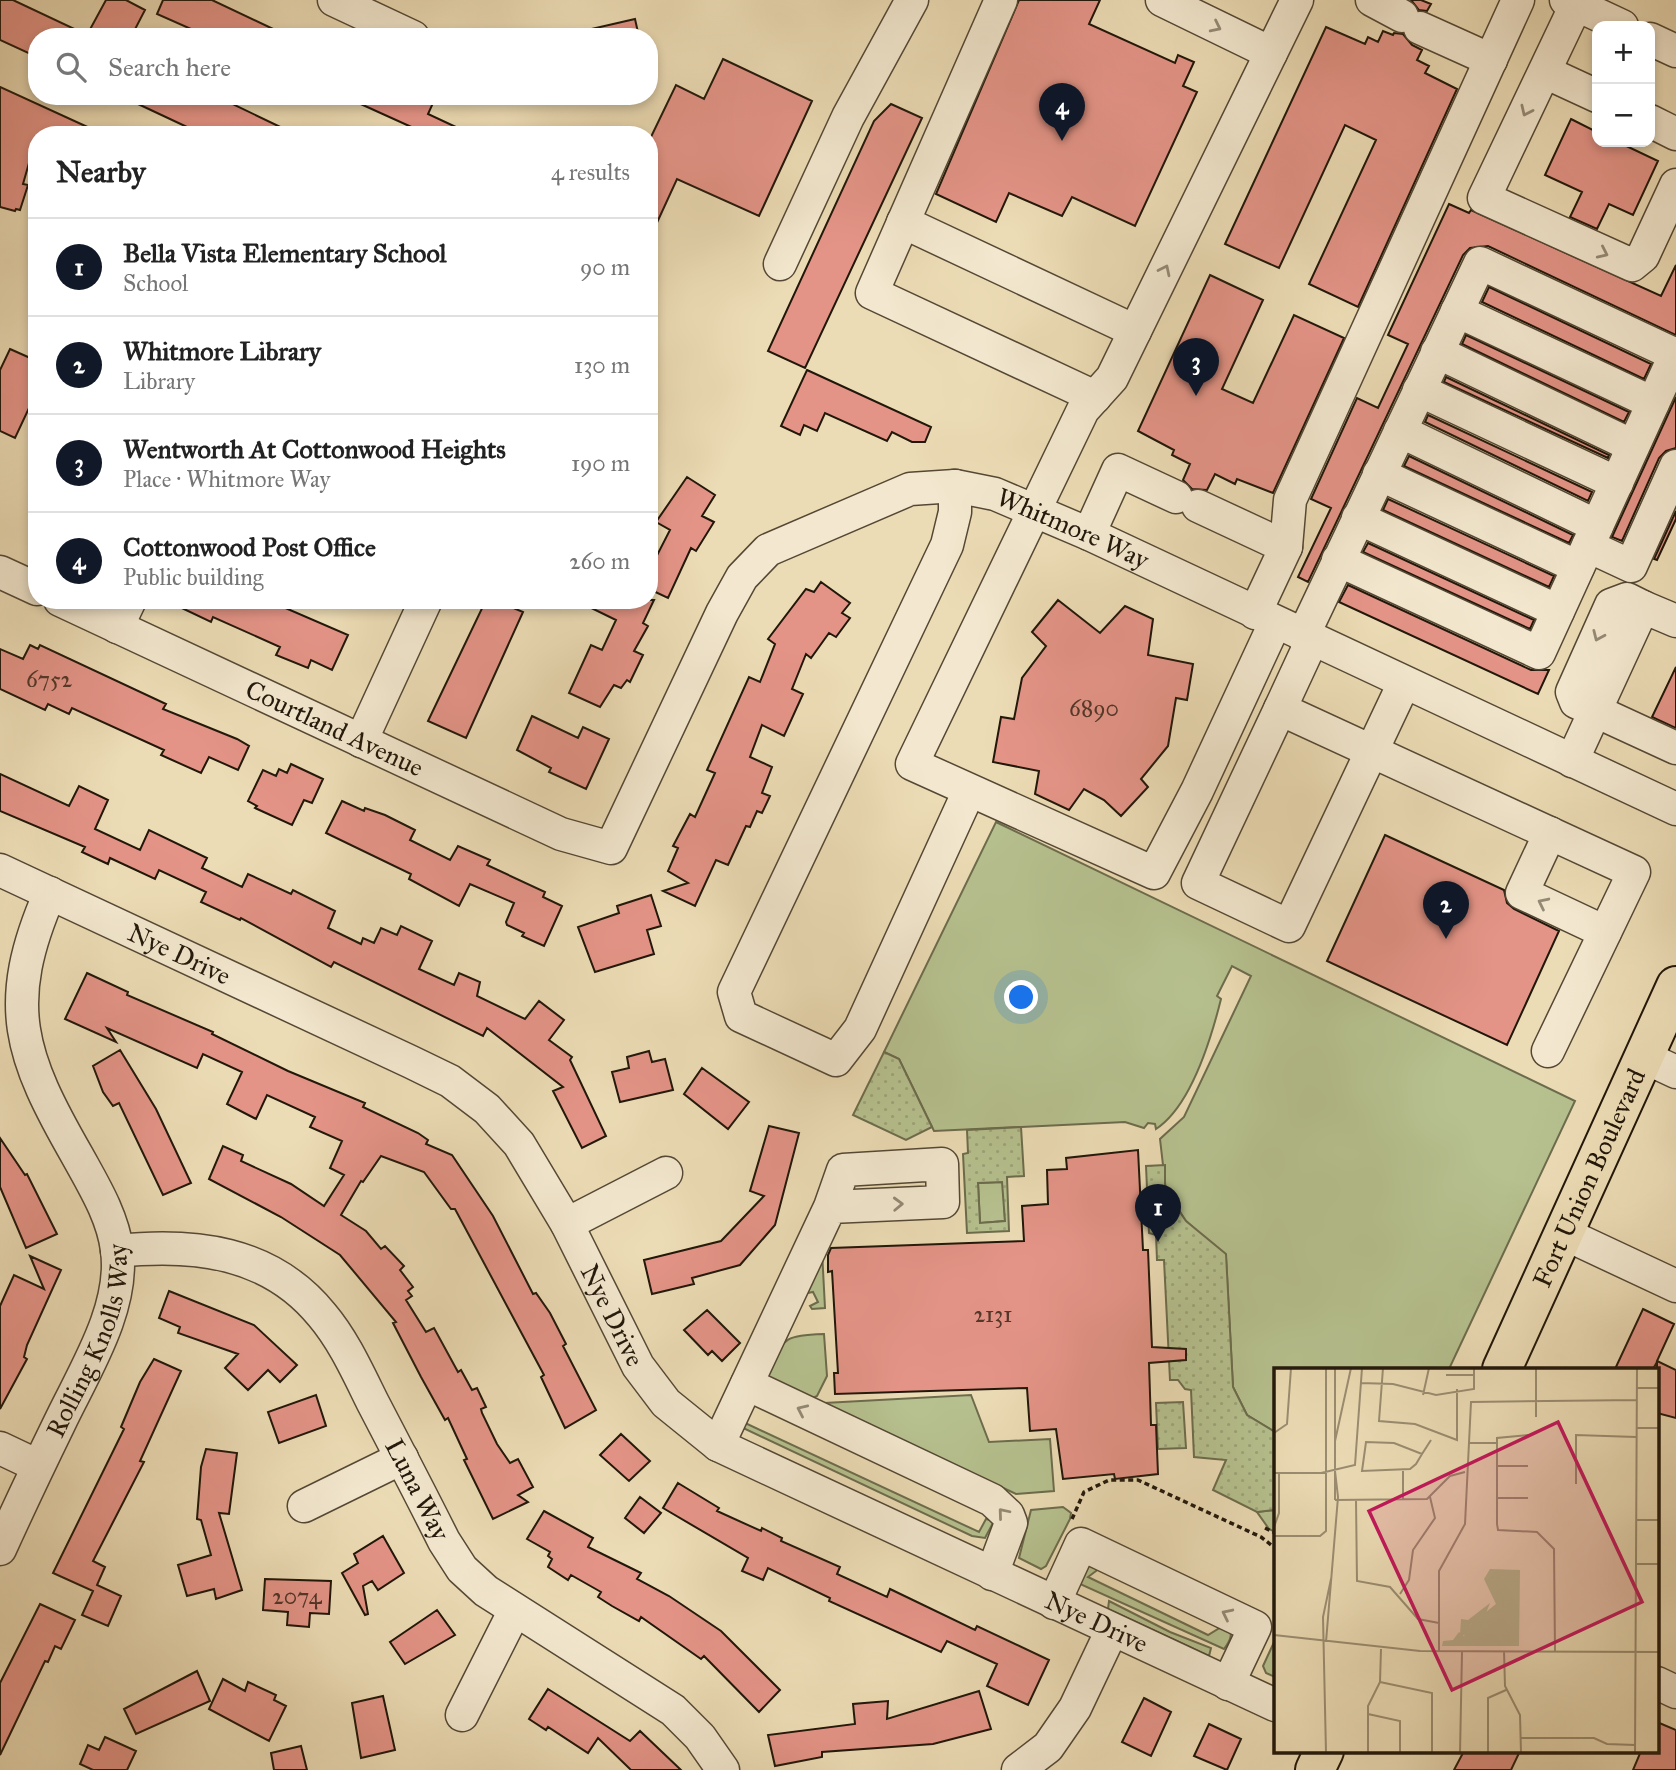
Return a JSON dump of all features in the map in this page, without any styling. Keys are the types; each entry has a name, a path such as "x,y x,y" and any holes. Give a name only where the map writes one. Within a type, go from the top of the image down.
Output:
{"main road":[{"name":"Fort Union Boulevard","path":"1502,1368 1565,1234 1660,1064 1676,986"},
{"path":"1315,1770 1324,1752"}],"street":[{"path":"334,0 394,28"},
{"path":"780,264 848,117 912,0"},
{"path":"1001,0 872,293 1095,397"},
{"path":"1162,0 1271,53"},
{"path":"1372,0 1491,60"},
{"path":"1404,682 1289,926 1198,883 1280,709 1286,628 1286,547 1290,500 1518,0"},
{"path":"1611,21 1571,2 1545,72 1485,198 1632,265 1643,256 1676,185"},
{"path":"1289,3 1271,53 1112,378 1083,410 912,764 1154,873 1286,628 1338,560 1480,263 1676,354 1539,653 1338,560"},
{"path":"1655,41 1676,51"},
{"path":"1545,72 1592,94"},
{"path":"1655,124 1676,134"},
{"path":"903,222 1135,331"},
{"path":"1457,311 1653,403"},
{"path":"1437,352 1633,446"},
{"path":"1419,390 1616,483"},
{"path":"1400,431 1588,546"},
{"path":"1379,474 1588,546 1631,566 1676,466"},
{"path":"1089,534 1118,470 1286,547"},
{"path":"954,486 955,512 947,545 734,992 741,1016 836,1060 860,1029 969,790"},
{"name":"Whitmore Way","path":"611,848 722,613 751,568 768,550 910,489 954,486 995,494 1089,534 1676,809"},
{"path":"1358,518 1558,611"},
{"path":"0,572 28,585"},
{"path":"1572,761 1643,607 1676,621"},
{"name":"Courtland Avenue","path":"101,609 124,614 361,741 561,834 611,848"},
{"path":"361,741 422,609"},
{"path":"1280,709 1634,872 1548,1051"},
{"path":"1596,711 1676,748"},
{"path":"1550,833 1522,892 1605,932"},
{"name":"Nye Drive","path":"0,870 450,1081 487,1109 519,1144 567,1224 638,1366 666,1403 718,1445 1274,1706"},
{"name":"Rolling Knolls Way","path":"0,1549 106,1320 116,1281 117,1251 111,1225 96,1191 44,1098 29,1062 22,1023 23,984 30,946 50,893"},
{"path":"567,1224 666,1173"},
{"path":"718,1445 830,1207"},
{"path":"1565,1234 1676,1286"},
{"name":"Luna Way","path":"117,1251 180,1247 222,1253 261,1267 294,1288 322,1314 343,1345 444,1541 462,1569 486,1591 673,1710 700,1737 723,1770"},
{"path":"747,1384 992,1500 1011,1523 992,1574"},
{"path":"0,1448 38,1466"},
{"path":"304,1507 402,1458"},
{"path":"1054,1603 1081,1544 1255,1627 1228,1684"},
{"path":"462,1715 515,1610"},
{"path":"1018,1770 1048,1747 1075,1708 1112,1630"},
{"path":"1658,1684 1676,1692"}],"path":[{"path":"1070,1522 1084,1492 1109,1480 1138,1480 1261,1537 1274,1547"},
{"path":"1265,1528 1274,1532"}],"green space":[{"path":"996,822 1575,1101 1449,1368 1274,1368 1274,1431 1247,1415 1233,1387 1226,1257 1186,1221 1166,1191 1160,1139 1184,1117 1251,976 1232,966 1217,996 1221,999 1198,1070 1180,1105 1156,1129 1155,1124 1148,1123 1144,1128 1125,1122 934,1131 899,1059 884,1052"},
{"path":"884,1052 899,1059 932,1127 906,1140 853,1115"},
{"path":"1021,1127 1024,1176 1007,1177 1009,1231 967,1233 963,1154 968,1153 967,1130","holes":["1002,1182 1005,1221 980,1223 978,1183"]},
{"path":"1165,1165 1165,1190 1186,1221 1226,1254 1233,1387 1247,1415 1274,1431 1274,1510 1257,1512 1213,1490 1226,1460 1194,1457 1191,1390 1185,1389 1178,1380 1170,1380 1164,1260 1157,1260 1156,1235 1149,1233 1146,1166"},
{"path":"1003,1182 1005,1221 980,1223 978,1183"},
{"path":"822,1251 825,1308 812,1309 810,1306 818,1302 813,1292 803,1294"},
{"path":"824,1334 827,1376 817,1396 813,1398 767,1377 785,1342 799,1336"},
{"path":"971,1395 989,1442 1050,1439 1054,1491 1016,1494 824,1403"},
{"path":"1183,1402 1186,1448 1158,1449 1156,1403"},
{"path":"743,1422 979,1532 986,1519 994,1521 985,1538 972,1536 741,1427"},
{"path":"1063,1507 1071,1513 1070,1519 1046,1566 1041,1569 1019,1558 1031,1510"},
{"path":"1274,1510 1274,1532 1269,1529 1257,1512"},
{"path":"1093,1562 1100,1568 1088,1577 1208,1635 1226,1624 1231,1633 1228,1643 1224,1649 1080,1584 1085,1565"},
{"path":"1109,1601 1170,1632 1211,1648 1209,1656 1108,1609"},
{"path":"1274,1642 1274,1677 1266,1673 1263,1666"}],"building":[{"path":"0,0 13,0 72,28 28,28 28,53 0,40"},
{"path":"106,0 126,0 145,10 136,28 91,28"},
{"path":"163,0 212,0 271,28 189,28 157,14"},
{"path":"1019,0 1100,0 1089,24 1175,63 1178,55 1194,62 1183,86 1197,92 1135,226 1072,197 1062,216 1009,193 996,222 936,194"},
{"path":"1411,0 1431,4 1427,11 1419,10"},
{"path":"635,19 637,28 596,28"},
{"path":"1326,27 1365,44 1368,37 1378,42 1383,31 1393,35 1403,34 1412,45 1422,50 1417,60 1429,66 1425,73 1457,89 1358,307 1309,284 1376,140 1345,125 1279,268 1225,244"},
{"path":"723,59 812,101 759,216 677,179 658,220 656,126 676,85 704,99"},
{"path":"0,87 28,100 28,105 39,105 85,126 28,126 28,166 23,184 28,185 20,210 0,207"},
{"path":"891,104 922,118 805,368 768,351 874,121"},
{"path":"140,105 235,105 278,126 185,126"},
{"path":"363,105 432,105 428,114 454,126 409,126"},
{"path":"1571,119 1592,130 1592,147 1629,147 1658,161 1633,215 1609,204 1597,229 1570,217 1582,192 1545,175"},
{"path":"1449,204 1469,213 1471,210 1661,296 1676,265 1676,335 1488,246 1470,248 1463,255 1308,582 1298,577 1331,508 1311,499 1357,398 1378,408 1408,344 1388,335"},
{"path":"1210,275 1263,300 1222,389 1253,403 1294,315 1344,338 1273,493 1237,479 1235,484 1215,474 1207,490 1192,489 1183,480 1190,464 1172,455 1174,450 1138,431"},
{"path":"1489,287 1651,364 1644,379 1482,302"},
{"path":"1466,335 1629,412 1624,422 1462,344"},
{"path":"10,349 28,357 28,410 15,438 0,431 0,370"},
{"path":"807,370 931,427 925,442 912,442 892,432 887,441 825,413 817,431 804,425 800,435 781,426"},
{"path":"1446,377 1609,455 1608,458 1444,382"},
{"path":"1676,397 1676,448 1666,451 1659,458 1622,541 1612,537"},
{"path":"1428,415 1592,492 1588,501 1425,422"},
{"path":"1409,456 1573,535 1569,543 1404,466"},
{"path":"687,477 715,495 702,516 714,522 696,551 691,548 668,598 658,593 658,553 670,530 658,523 658,519"},
{"path":"1388,499 1554,576 1549,587 1383,510"},
{"path":"1676,511 1676,519 1657,560 1654,559"},
{"path":"1368,543 1534,620 1530,629 1363,552"},
{"path":"821,582 850,603 842,613 850,618 836,637 829,633 811,658 806,654 792,689 803,694 784,736 762,725 750,757 772,767 762,793 770,796 762,813 757,811 750,827 746,826 728,865 716,860 695,906 663,891 688,883 668,871 678,848 673,846 690,814 695,817 715,773 707,770 749,677 760,682 775,644 768,639 806,589 814,592"},
{"path":"1348,585 1531,670 1549,670 1538,694 1339,602"},
{"path":"1058,600 1100,633 1125,606 1153,619 1148,655 1193,664 1187,700 1176,698 1168,746 1141,779 1148,787 1121,816 1104,800 1084,789 1069,810 1035,794 1039,771 993,762 1001,717 1014,719 1022,678 1046,646 1032,632"},
{"path":"184,609 288,609 348,635 332,670 311,660 308,668 276,655 280,647 213,617 211,622"},
{"path":"482,609 516,609 523,612 466,738 428,721"},
{"path":"593,609 650,609 643,623 648,626 634,651 643,655 630,682 627,680 621,688 614,685 600,707 569,693 591,645 602,650 616,620"},
{"path":"30,645 38,649 40,645 166,704 163,709 249,746 238,770 209,757 201,773 161,755 164,750 72,708 69,714 48,704 45,710 0,689 0,649 23,659"},
{"path":"1676,667 1676,728 1652,717"},
{"path":"532,716 578,738 583,727 609,739 586,789 549,772 551,768 517,750"},
{"path":"291,764 323,779 312,803 304,800 292,825 255,808 257,806 248,801 263,770 276,776 279,769 287,773"},
{"path":"0,774 69,806 79,786 108,800 95,829 140,850 149,830 207,858 202,868 242,887 248,874 291,894 293,890 335,911 328,928 361,944 363,938 374,943 381,928 397,935 401,926 432,941 419,969 454,985 459,973 480,982 477,996 525,1019 539,1001 564,1020 549,1040 572,1057 570,1060 606,1136 582,1148 553,1091 563,1087 487,1028 483,1036 334,962 331,967 241,918 240,920 201,902 206,892 159,870 155,879 110,858 108,864 82,852 85,847 0,811"},
{"path":"342,801 364,811 365,808 385,815 415,830 410,840 450,860 458,846 490,860 487,865 545,892 543,897 562,906 544,946 522,936 524,933 507,925 514,903 470,884 459,906 409,879 411,874 326,833"},
{"path":"1385,835 1504,890 1507,903 1514,909 1559,931 1507,1045 1327,961"},
{"path":"651,895 661,926 647,930 654,954 595,972 578,927 619,913 617,906"},
{"path":"87,973 128,992 127,995 213,1032 212,1034 288,1071 365,1103 363,1107 418,1133 428,1140 426,1144 452,1155 493,1216 533,1294 536,1293 550,1313 566,1344 563,1346 596,1410 565,1428 541,1377 544,1375 455,1209 451,1209 424,1172 381,1156 363,1182 361,1181 341,1215 366,1231 381,1249 385,1246 404,1266 400,1270 413,1287 408,1291 412,1296 406,1300 426,1332 434,1328 458,1372 461,1370 472,1390 477,1388 486,1407 481,1409 482,1413 497,1444 510,1463 518,1459 533,1487 518,1495 528,1502 493,1519 464,1460 467,1459 448,1418 445,1420 421,1377 393,1323 396,1322 340,1255 281,1217 209,1179 223,1146 243,1155 241,1161 291,1184 324,1206 344,1175 330,1168 342,1141 310,1127 315,1117 267,1095 256,1119 227,1104 242,1072 203,1054 197,1068 107,1028 116,1042 65,1019"},
{"path":"120,1050 156,1109 191,1183 163,1195 119,1103 113,1106 103,1092 93,1066"},
{"path":"649,1051 652,1062 665,1059 673,1090 620,1102 612,1072 629,1068 627,1057"},
{"path":"702,1068 749,1102 728,1129 684,1094"},
{"path":"769,1126 799,1133 775,1225 740,1265 692,1278 694,1284 652,1294 644,1260 721,1241 764,1196 750,1191"},
{"path":"0,1138 25,1175 27,1174 57,1234 26,1248 0,1187"},
{"path":"1138,1150 1143,1250 1148,1250 1152,1347 1186,1349 1186,1360 1149,1363 1151,1425 1156,1425 1158,1474 1115,1479 1114,1474 1063,1479 1056,1429 1030,1431 1027,1388 835,1394 834,1373 838,1373 832,1271 828,1272 828,1255 831,1248 1024,1241 1022,1206 1048,1204 1047,1170 1067,1169 1066,1158"},
{"path":"30,1256 61,1270 27,1345 24,1357 27,1359 0,1409 0,1306 14,1275 44,1289"},
{"path":"169,1291 254,1325 297,1365 280,1382 268,1370 248,1390 225,1368 238,1354 178,1333 180,1327 159,1318"},
{"path":"1643,1309 1674,1324 1657,1361 1676,1370 1676,1418 1658,1413 1657,1362 1654,1368 1615,1368"},
{"path":"707,1310 740,1343 722,1361 712,1351 708,1355 684,1330"},
{"path":"154,1359 181,1371 140,1461 144,1462 93,1561 105,1567 97,1585 121,1596 108,1626 82,1615 93,1591 53,1573 124,1429 121,1427 140,1382"},
{"path":"316,1395 326,1426 279,1443 268,1412"},
{"path":"621,1434 650,1461 629,1481 600,1455"},
{"path":"206,1449 237,1453 229,1514 219,1513 242,1590 216,1599 214,1589 187,1596 178,1565 211,1555 201,1520 197,1519 201,1467"},
{"path":"678,1483 719,1508 717,1511 761,1531 762,1528 782,1538 781,1541 840,1567 837,1574 887,1597 890,1589 975,1630 977,1626 1049,1660 1028,1705 987,1686 997,1664 947,1641 941,1652 829,1601 830,1598 768,1568 763,1580 742,1571 748,1558 663,1508"},
{"path":"640,1497 661,1513 644,1533 625,1518"},
{"path":"544,1511 593,1538 588,1547 641,1573 637,1579 669,1596 721,1631 780,1690 759,1712 704,1656 701,1659 641,1617 639,1621 612,1606 598,1597 601,1592 571,1575 568,1580 548,1567 552,1559 548,1556 550,1552 527,1539"},
{"path":"383,1536 404,1573 378,1590 372,1581 363,1586 368,1614 365,1615 342,1573 358,1563 354,1554"},
{"path":"265,1579 331,1581 329,1614 310,1613 309,1627 287,1625 288,1612 263,1610"},
{"path":"40,1604 75,1620 61,1649 55,1646 48,1662 45,1661 0,1755 0,1683"},
{"path":"437,1610 455,1635 405,1664 390,1642"},
{"path":"197,1671 210,1701 136,1734 124,1709"},
{"path":"223,1679 245,1691 248,1682 276,1695 274,1700 286,1706 269,1741 209,1709"},
{"path":"548,1689 630,1741 640,1731 681,1770 631,1770 598,1738 588,1753 548,1727 546,1730 529,1719"},
{"path":"979,1691 991,1729 933,1744 822,1752 822,1757 775,1766 768,1735 855,1724 853,1704 888,1701 887,1719"},
{"path":"383,1696 395,1750 361,1758 352,1703"},
{"path":"1144,1698 1171,1712 1151,1756 1122,1742"},
{"path":"1658,1722 1676,1730 1676,1770 1633,1770 1641,1752 1658,1752"},
{"path":"1209,1724 1241,1739 1227,1770 1194,1756"},
{"path":"105,1737 136,1751 127,1770 93,1770 80,1764 88,1745 99,1750"},
{"path":"301,1746 307,1770 274,1770 271,1753"},
{"path":"1463,1752 1520,1752 1511,1770 1454,1770"}],"place":[{"name":"Cottonwood Post Office","path":"1062,141"},
{"name":"Wentworth At Cottonwood Heights","path":"1196,396"},
{"name":"Whitmore Library","path":"1446,939"},
{"name":"Bella Vista Elementary School","path":"1158,1242"}]}
